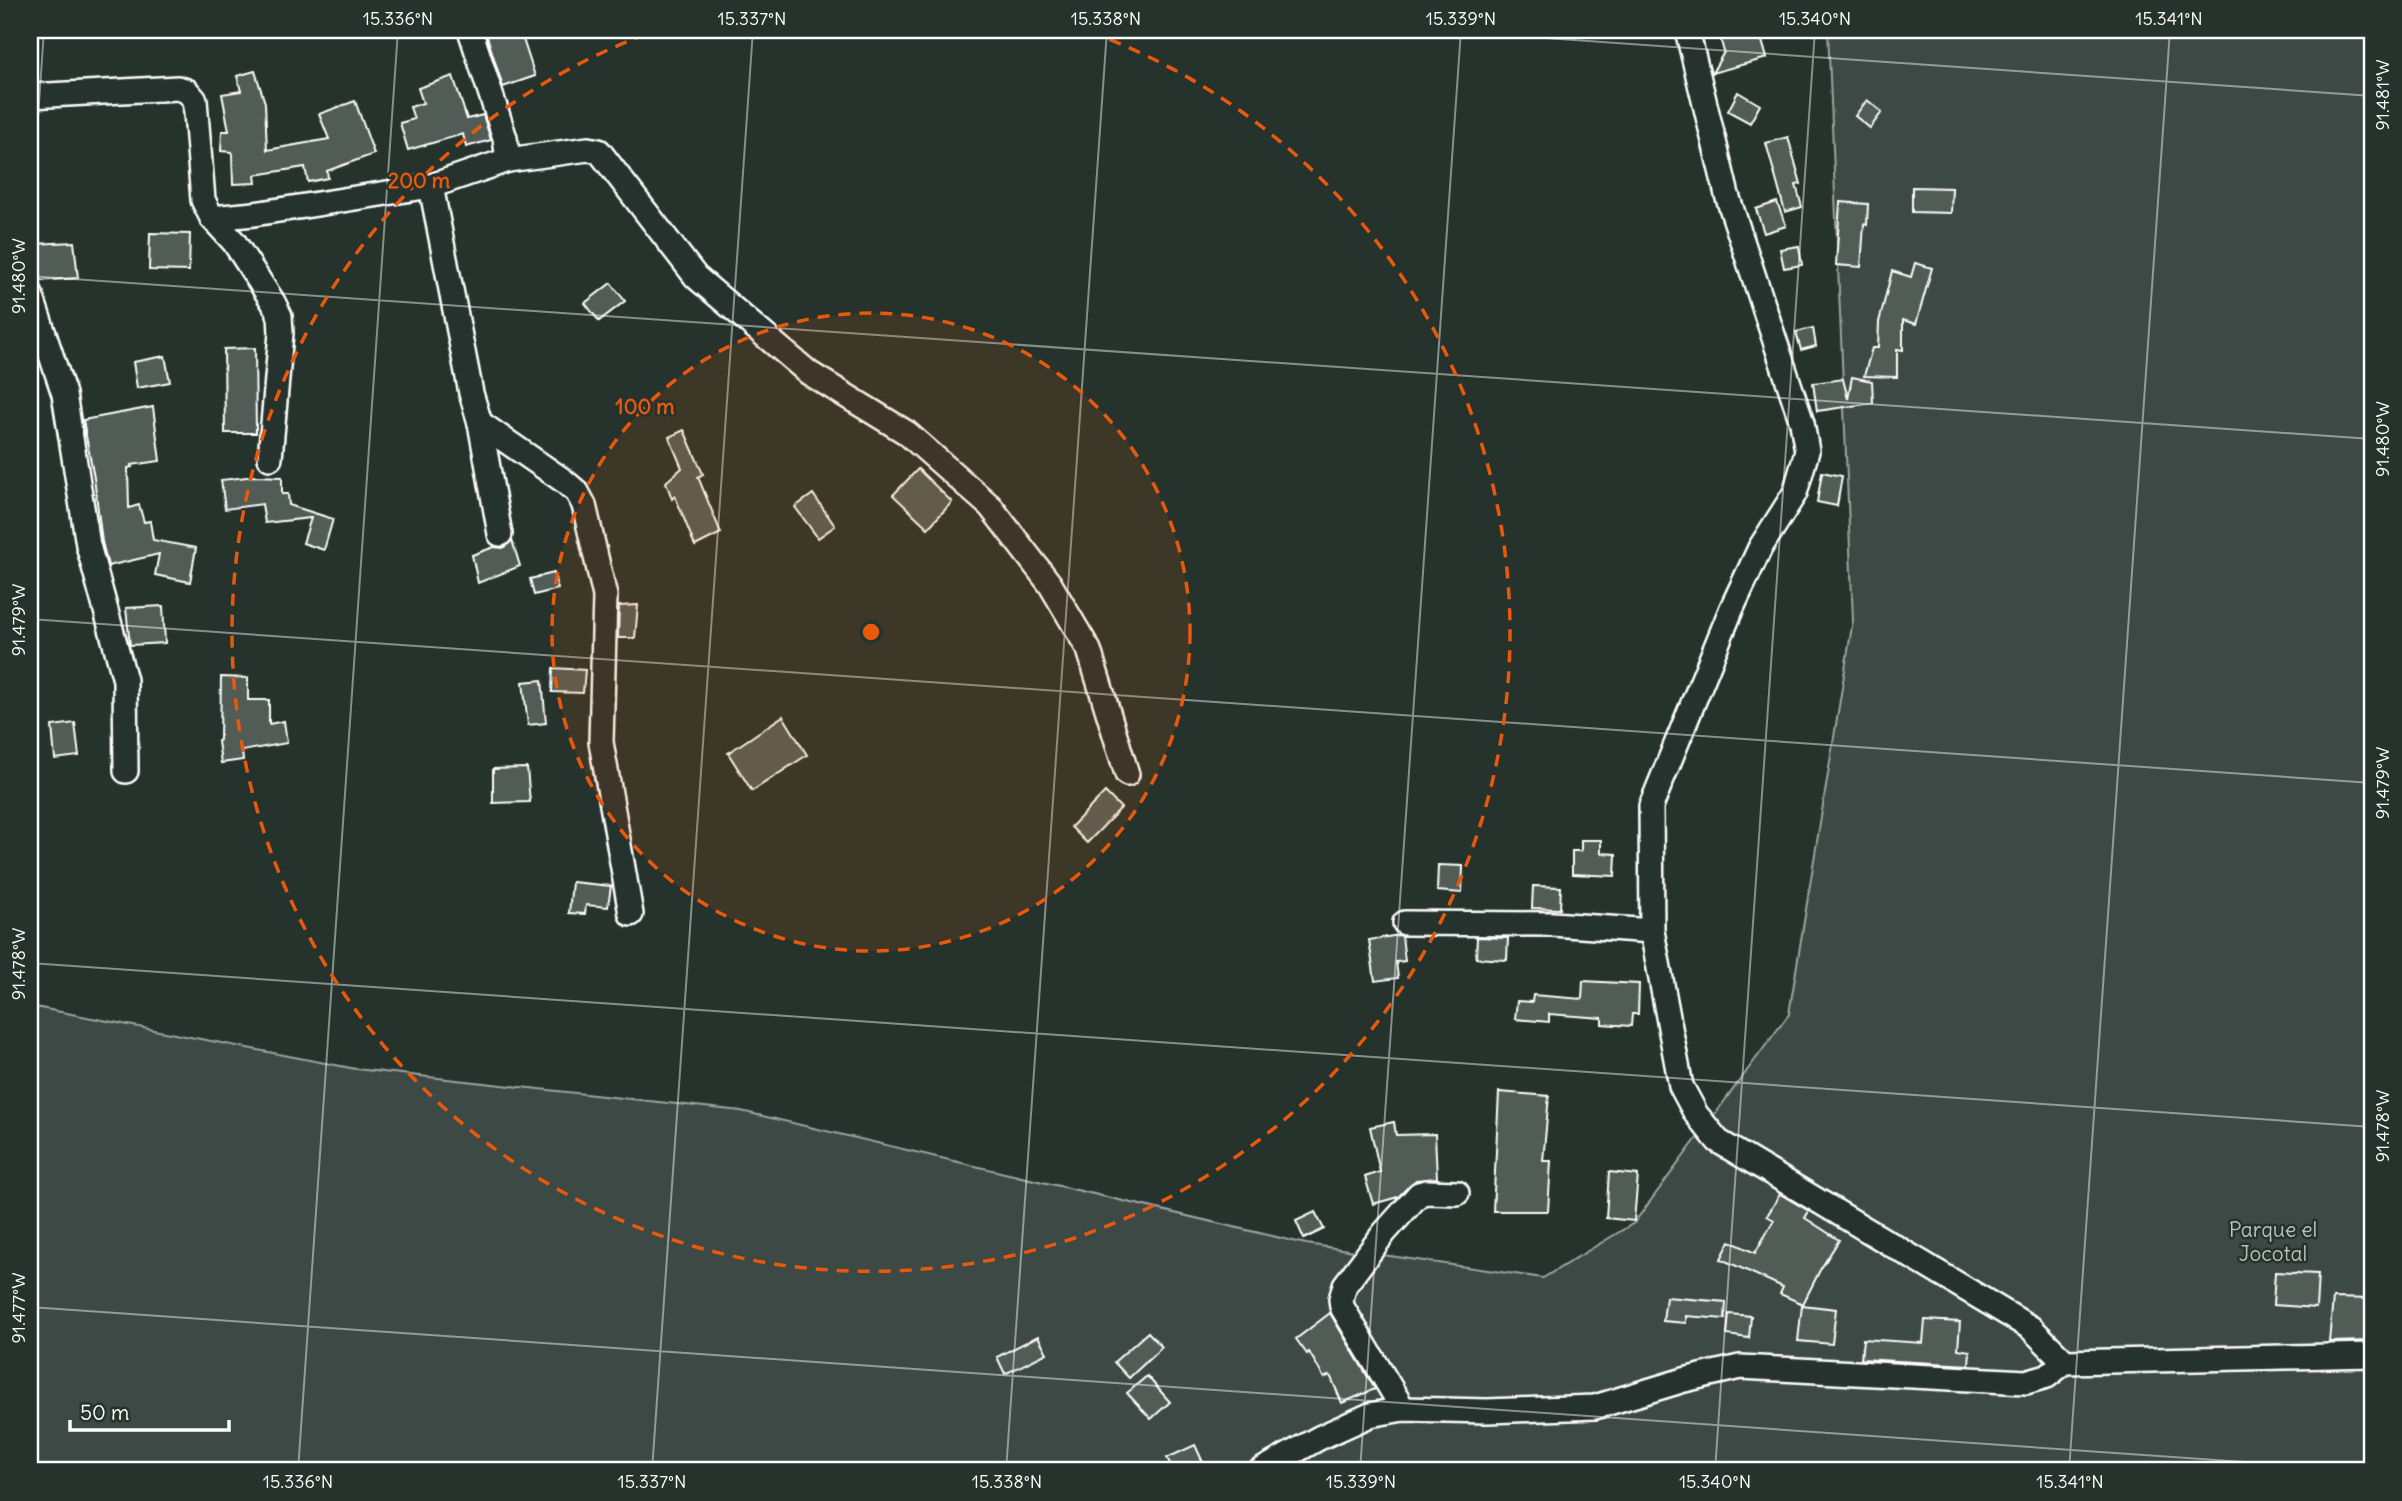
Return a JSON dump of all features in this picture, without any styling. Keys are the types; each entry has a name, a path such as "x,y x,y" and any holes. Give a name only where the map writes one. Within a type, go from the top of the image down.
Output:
{"street":[{"path":"470,30 505,138 508,160"},
{"path":"1687,30 1727,195 1802,423 1807,451 1795,493 1760,548 1731,610 1651,806 1652,931 1681,1086 1696,1114 1718,1141 2031,1328 2064,1362"},
{"path":"30,96 178,88 187,91 195,100 202,200 212,218 234,242 280,316 281,333 270,458"},
{"path":"212,218 254,214 430,186 508,160 588,149 599,151 696,277 809,373 906,433 990,506 1051,584 1089,650 1128,774"},
{"path":"430,186 471,394 480,423 500,534"},
{"path":"30,292 64,394 88,545 125,680 127,771"},
{"path":"480,423 565,481 577,492 584,505 605,596 601,742 631,914"},
{"path":"1405,923 1552,924 1652,931"},
{"path":"1403,1409 1342,1307 1341,1299 1345,1284 1384,1233 1419,1194 1457,1193"},
{"path":"1260,1471 1319,1438 1370,1415 1403,1409 1487,1411 1595,1407 1684,1380 1740,1367 2026,1382 2047,1376 2064,1362 2372,1355"}],"green space":[{"name":"Parque el Jocotal","path":"1828,30 2372,30 2372,1471 30,1471 30,1006 356,1069 741,1111 1306,1244 1543,1278 1634,1223 1789,1014 1853,620"}],"building":[{"path":"485,30 520,30 535,76 503,87"},
{"path":"1718,30 1742,30 1744,39 1760,34 1767,58 1712,73 1724,52"},
{"path":"255,71 265,103 267,150 329,139 319,114 355,101 374,154 327,171 328,178 308,182 305,167 255,175 256,183 233,184 232,152 221,151 222,131 229,131 222,94 241,91 237,76"},
{"path":"453,76 467,119 483,115 491,140 466,147 463,134 408,150 400,123 414,119 410,107 423,103 418,88"},
{"path":"1738,92 1760,105 1750,123 1728,111"},
{"path":"1867,100 1882,112 1870,128 1855,116"},
{"path":"1788,137 1801,184 1796,185 1802,207 1785,212 1766,143"},
{"path":"1912,187 1952,188 1951,213 1912,212"},
{"path":"1777,202 1786,226 1764,233 1756,209"},
{"path":"1840,202 1868,204 1861,267 1836,265"},
{"path":"150,233 190,234 189,271 149,270"},
{"path":"74,242 78,278 38,281 34,244"},
{"path":"1799,246 1802,265 1784,268 1780,249"},
{"path":"1915,263 1932,268 1916,324 1903,320 1903,350 1897,349 1897,377 1864,376 1872,348 1878,348 1879,322 1892,271 1911,277"},
{"path":"611,283 625,301 599,321 585,303"},
{"path":"1813,328 1816,346 1801,350 1796,332"},
{"path":"255,348 256,433 225,433 224,349"},
{"path":"165,356 170,382 137,388 133,362"},
{"path":"1852,377 1872,381 1873,403 1817,411 1813,383 1843,379 1848,399"},
{"path":"153,407 160,461 131,465 132,467 128,468 129,508 139,505 144,522 150,521 153,540 196,548 190,582 155,575 159,554 108,566 102,542 83,420"},
{"path":"684,430 703,474 698,477 721,533 695,546 675,496 672,499 666,482 682,468 669,437"},
{"path":"918,469 952,502 928,528 893,495"},
{"path":"1822,472 1842,476 1837,506 1817,502"},
{"path":"255,476 282,477 282,494 288,494 289,505 333,519 324,550 303,543 311,518 265,523 262,504 225,509 221,480"},
{"path":"813,494 835,526 818,538 795,507"},
{"path":"512,540 520,566 478,583 472,555 494,547 503,548"},
{"path":"554,573 558,589 534,595 530,579"},
{"path":"638,605 635,638 618,638 619,606"},
{"path":"163,606 165,643 130,645 126,608"},
{"path":"553,668 585,670 583,693 552,692"},
{"path":"221,677 248,678 248,700 269,700 269,724 284,721 287,743 242,751 243,760 221,763 218,741"},
{"path":"542,680 546,723 528,725 523,682"},
{"path":"783,716 807,755 752,791 728,753"},
{"path":"75,723 79,756 55,759 52,726"},
{"path":"527,768 530,802 493,803 493,769"},
{"path":"1105,792 1121,808 1087,843 1071,827"},
{"path":"1581,840 1601,840 1601,853 1616,854 1615,876 1572,874 1572,851 1581,851"},
{"path":"1438,865 1463,866 1462,893 1437,891"},
{"path":"572,882 611,886 608,907 586,905 585,914 569,913"},
{"path":"1533,886 1561,887 1560,909 1532,908"},
{"path":"1402,936 1405,961 1396,962 1398,978 1375,981 1369,940"},
{"path":"1477,937 1508,938 1507,960 1476,958"},
{"path":"1583,981 1639,984 1638,1014 1632,1014 1631,1026 1602,1024 1602,1018 1549,1014 1549,1022 1515,1019 1517,1001 1532,1002 1533,995 1582,999"},
{"path":"1499,1092 1549,1096 1543,1161 1551,1161 1548,1211 1493,1211"},
{"path":"1394,1122 1396,1135 1435,1134 1437,1178 1416,1180 1398,1197 1373,1204 1365,1177 1380,1172 1370,1127"},
{"path":"1609,1172 1638,1175 1634,1221 1606,1218"},
{"path":"1780,1194 1809,1211 1805,1218 1839,1240 1803,1304 1780,1294 1783,1287 1721,1259 1730,1241 1755,1253 1774,1220 1767,1216"},
{"path":"1315,1212 1324,1229 1304,1239 1296,1221"},
{"path":"2275,1272 2318,1274 2316,1308 2273,1305"},
{"path":"1666,1297 1726,1302 1725,1319 1686,1316 1686,1323 1663,1321"},
{"path":"2333,1298 2372,1299 2370,1341 2329,1342"},
{"path":"1802,1305 1836,1309 1832,1344 1798,1341"},
{"path":"1330,1313 1375,1389 1342,1403 1330,1375 1324,1378 1309,1352 1307,1354 1296,1339"},
{"path":"1729,1314 1751,1316 1749,1338 1727,1335"},
{"path":"1925,1320 1960,1322 1958,1349 1970,1351 1969,1365 1861,1359 1863,1339 1923,1343"},
{"path":"1148,1332 1162,1347 1129,1378 1114,1362"},
{"path":"1038,1336 1047,1353 1005,1374 997,1357"},
{"path":"1147,1376 1170,1402 1151,1419 1127,1393"},
{"path":"1195,1445 1207,1471 1174,1471 1167,1458"}]}
